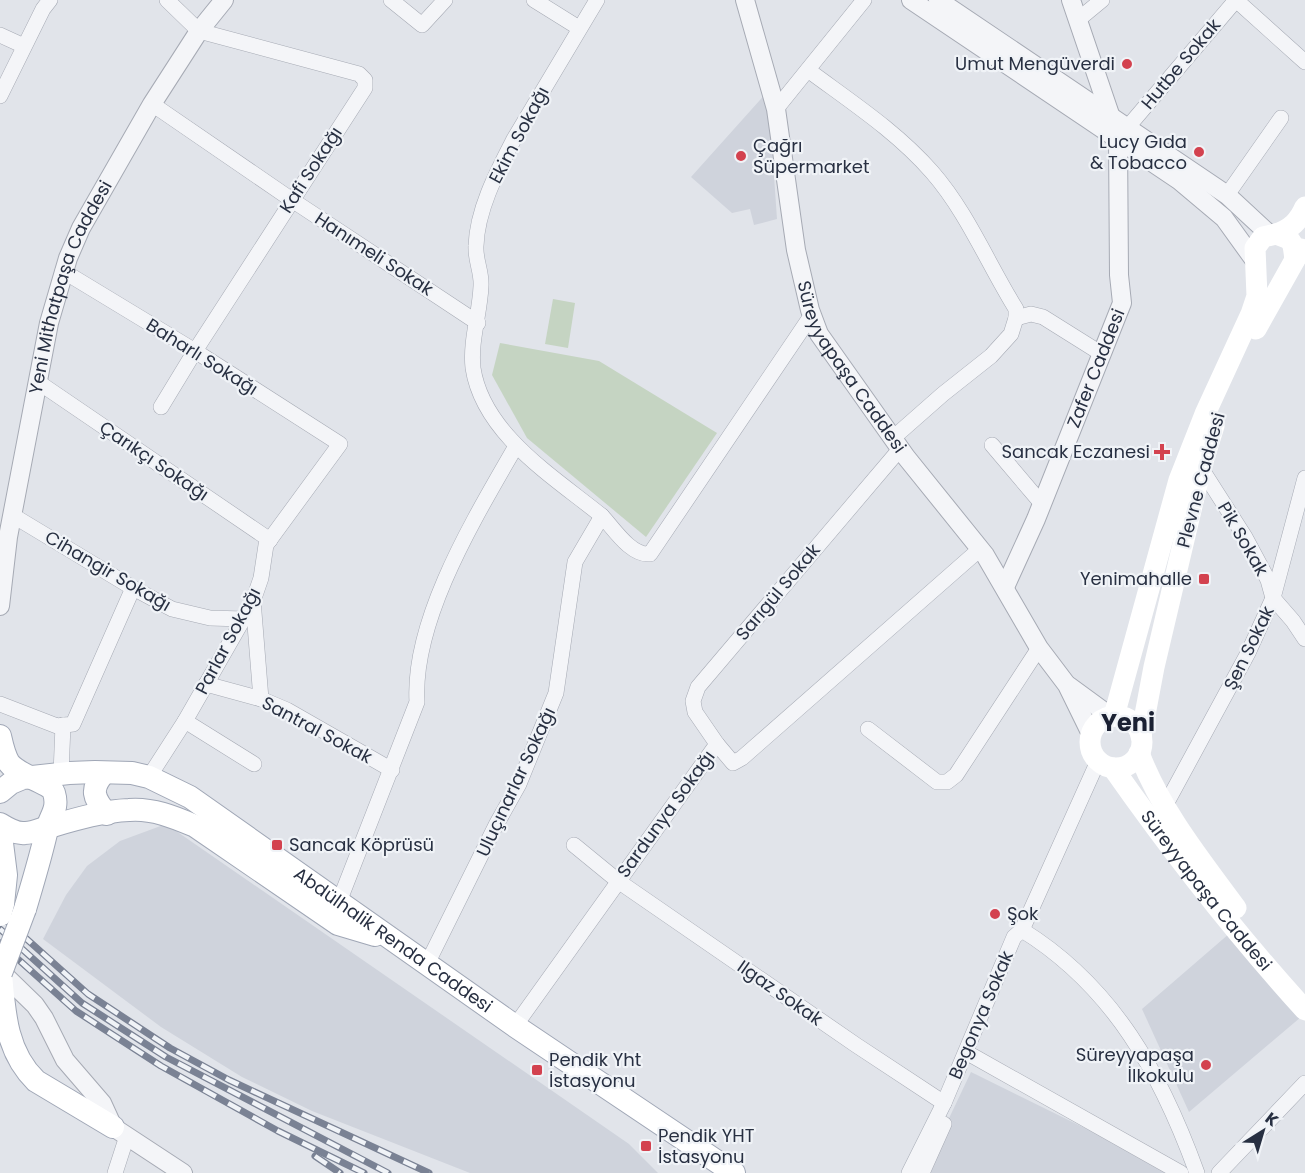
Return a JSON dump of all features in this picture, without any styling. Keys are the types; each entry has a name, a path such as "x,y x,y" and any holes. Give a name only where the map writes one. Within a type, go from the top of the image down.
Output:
{"main road":[{"path":"1273,234 1289,239 1296,258 1282,274 1269,274 1256,264 1255,248 1258,242 1273,234 1287,230 1296,222 1305,207"},
{"name":"Plevne Caddesi","path":"1140,745 1154,667 1200,468 1216,417 1234,372 1296,258"},
{"name":"Plevne Caddesi","path":"1112,716 1179,480 1205,414 1257,296 1256,264"},
{"path":"1112,716 1125,718 1139,729 1140,745 1135,760 1127,765 1105,765 1090,745 1091,735 1097,725 1112,716"},
{"path":"0,736 10,764 26,777 49,786 54,792 55,808 25,909 0,973 5,1020 11,1043 26,1072 36,1081 120,1132"},
{"name":"Süreyyapaşa Caddesi","path":"1140,745 1149,780 1187,842 1241,914 1305,988"},
{"name":"Süreyyapaşa Caddesi","path":"1105,765 1268,970 1305,1010"},
{"path":"104,772 94,787 95,795 106,814"},
{"name":"Abdülhalik Renda Caddesi","path":"0,792 11,783 26,777 104,772 132,773 149,777 190,797 338,913"},
{"name":"Abdülhalik Renda Caddesi","path":"0,826 23,834 128,810 151,810 195,826 338,913 393,941 734,1173"},
{"path":"0,826 5,867 1,910"}],"street":[{"path":"0,96 43,9 50,0"},
{"path":"167,0 198,31"},
{"name":"Yeni Mithatpaşa Caddesi","path":"0,606 12,515 49,323 63,271 81,228 152,104 198,31 224,0"},
{"path":"391,0 422,25 445,0"},
{"path":"534,0 579,28"},
{"name":"Ekim Sokağı","path":"597,0 514,139 503,160 483,212 476,243 481,284 478,323 472,352 479,387 486,405 498,424 516,446 602,516"},
{"name":"Süreyyapaşa Caddesi","path":"745,0 776,109 796,250 811,316 819,334 897,443 980,549 1005,587 1039,648 1067,686"},
{"path":"776,109 864,0"},
{"path":"911,0 1122,133 1227,195 1273,234"},
{"path":"938,0 1110,116"},
{"name":"Zafer Caddesi","path":"1005,587 1042,504 1122,303 1119,275 1122,133 1110,116 1071,0"},
{"path":"1079,19 1102,0"},
{"path":"1236,0 1305,62"},
{"name":"Hutbe Sokak","path":"1122,133 1236,0"},
{"name":"Kafi Sokağı","path":"161,408 195,351 365,88 365,80 359,74 198,31"},
{"path":"0,35 24,46"},
{"path":"808,70 866,112 901,141 933,173 962,215 1016,309 1016,318 1031,314 1043,317 1102,354"},
{"name":"Hanımeli Sokak","path":"152,104 478,323"},
{"path":"1227,195 1281,118"},
{"path":"1122,133 1224,218 1256,264"},
{"name":"Baharlı Sokağı","path":"63,271 195,351 340,444"},
{"path":"602,516 634,550 642,555 650,554 811,316"},
{"name":"Sarıgül Sokak","path":"717,744 695,712 693,700 698,687 897,443 943,394 991,356 1011,334 1016,318"},
{"name":"Çarıkçı Sokağı","path":"38,382 270,540"},
{"name":"Parlar Sokağı","path":"149,777 185,721 243,619 261,578 266,545 340,444"},
{"path":"992,445 1042,504"},
{"path":"338,913 417,702 416,688 424,642 440,593 483,504 516,446"},
{"name":"Pik Sokak","path":"1200,468 1245,537 1268,580 1273,598 1305,639"},
{"name":"Şen Sokak","path":"1165,806 1248,653 1273,598 1305,478"},
{"name":"Cihangir Sokağı","path":"12,515 172,609 210,618 243,619"},
{"name":"Uluçınarlar Sokağı","path":"427,964 519,784 549,712 556,693 575,562 602,516"},
{"name":"Sardunya Sokağı","path":"515,1026 717,744 733,764 742,758 980,549"},
{"path":"0,704 57,726 73,724 133,588"},
{"path":"253,599 261,699"},
{"path":"868,729 937,782 947,782 956,775 1039,648"},
{"name":"Santral Sokak","path":"206,684 261,699 314,724 392,770"},
{"path":"1067,686 1112,716"},
{"path":"1067,686 1091,735"},
{"path":"185,721 254,764"},
{"path":"61,774 63,725"},
{"name":"Begonya Sokak","path":"909,1173 944,1103 1014,937 1022,930 1105,765"},
{"name":"Ilgaz Sokak","path":"574,845 618,881 944,1103"},
{"path":"922,1173 1021,940 1022,930 1066,962 1109,1005 1128,1030 1163,1095 1197,1173"},
{"path":"0,973 35,1005 44,1017 65,1060 102,1104 120,1132 183,1173"},
{"path":"973,1056 1181,1173"},
{"path":"1219,1173 1305,1083"},
{"path":"115,1173 120,1132"}],"shaded area":[{"name":"Çağrı Süpermarket","path":"768,91 777,219 754,225 750,209 732,213 691,177"},
{"path":"166,824 629,1144 658,1173 470,1173 312,1111 242,1077 161,1027 43,939 66,895 87,866 120,841"},
{"name":"Süreyyapaşa İlkokulu","path":"1230,933 1301,1017 1189,1112 1142,1009"},
{"path":"971,1072 1176,1173 923,1173"}],"green space":[{"path":"553,299 575,303 568,348 545,344"},
{"path":"500,343 599,361 717,433 646,537 527,438 492,375"}],"railway":[{"path":"0,915 88,994 170,1048 229,1080 429,1173"},
{"path":"0,929 82,1003 166,1057 388,1173"},
{"path":"0,943 76,1011 161,1066 278,1131 364,1173"},
{"path":"315,1156 340,1173"}],"place":[{"name":"Umut Mengüverdi","path":"1127,64"},
{"name":"Lucy Gıda & Tobacco","path":"1199,152"},
{"name":"Çağrı Süpermarket","path":"741,156"},
{"name":"Sancak Eczanesi","path":"1162,452"},
{"name":"Yenimahalle","path":"1204,579"},
{"name":"Sancak Köprüsü","path":"277,845"},
{"name":"Şok","path":"995,914"},
{"name":"Süreyyapaşa İlkokulu","path":"1206,1065"},
{"name":"Pendik Yht İstasyonu","path":"537,1070"},
{"name":"Pendik YHT İstasyonu","path":"646,1146"}],"district":[{"name":"Yeni","path":"1128,723"}]}
